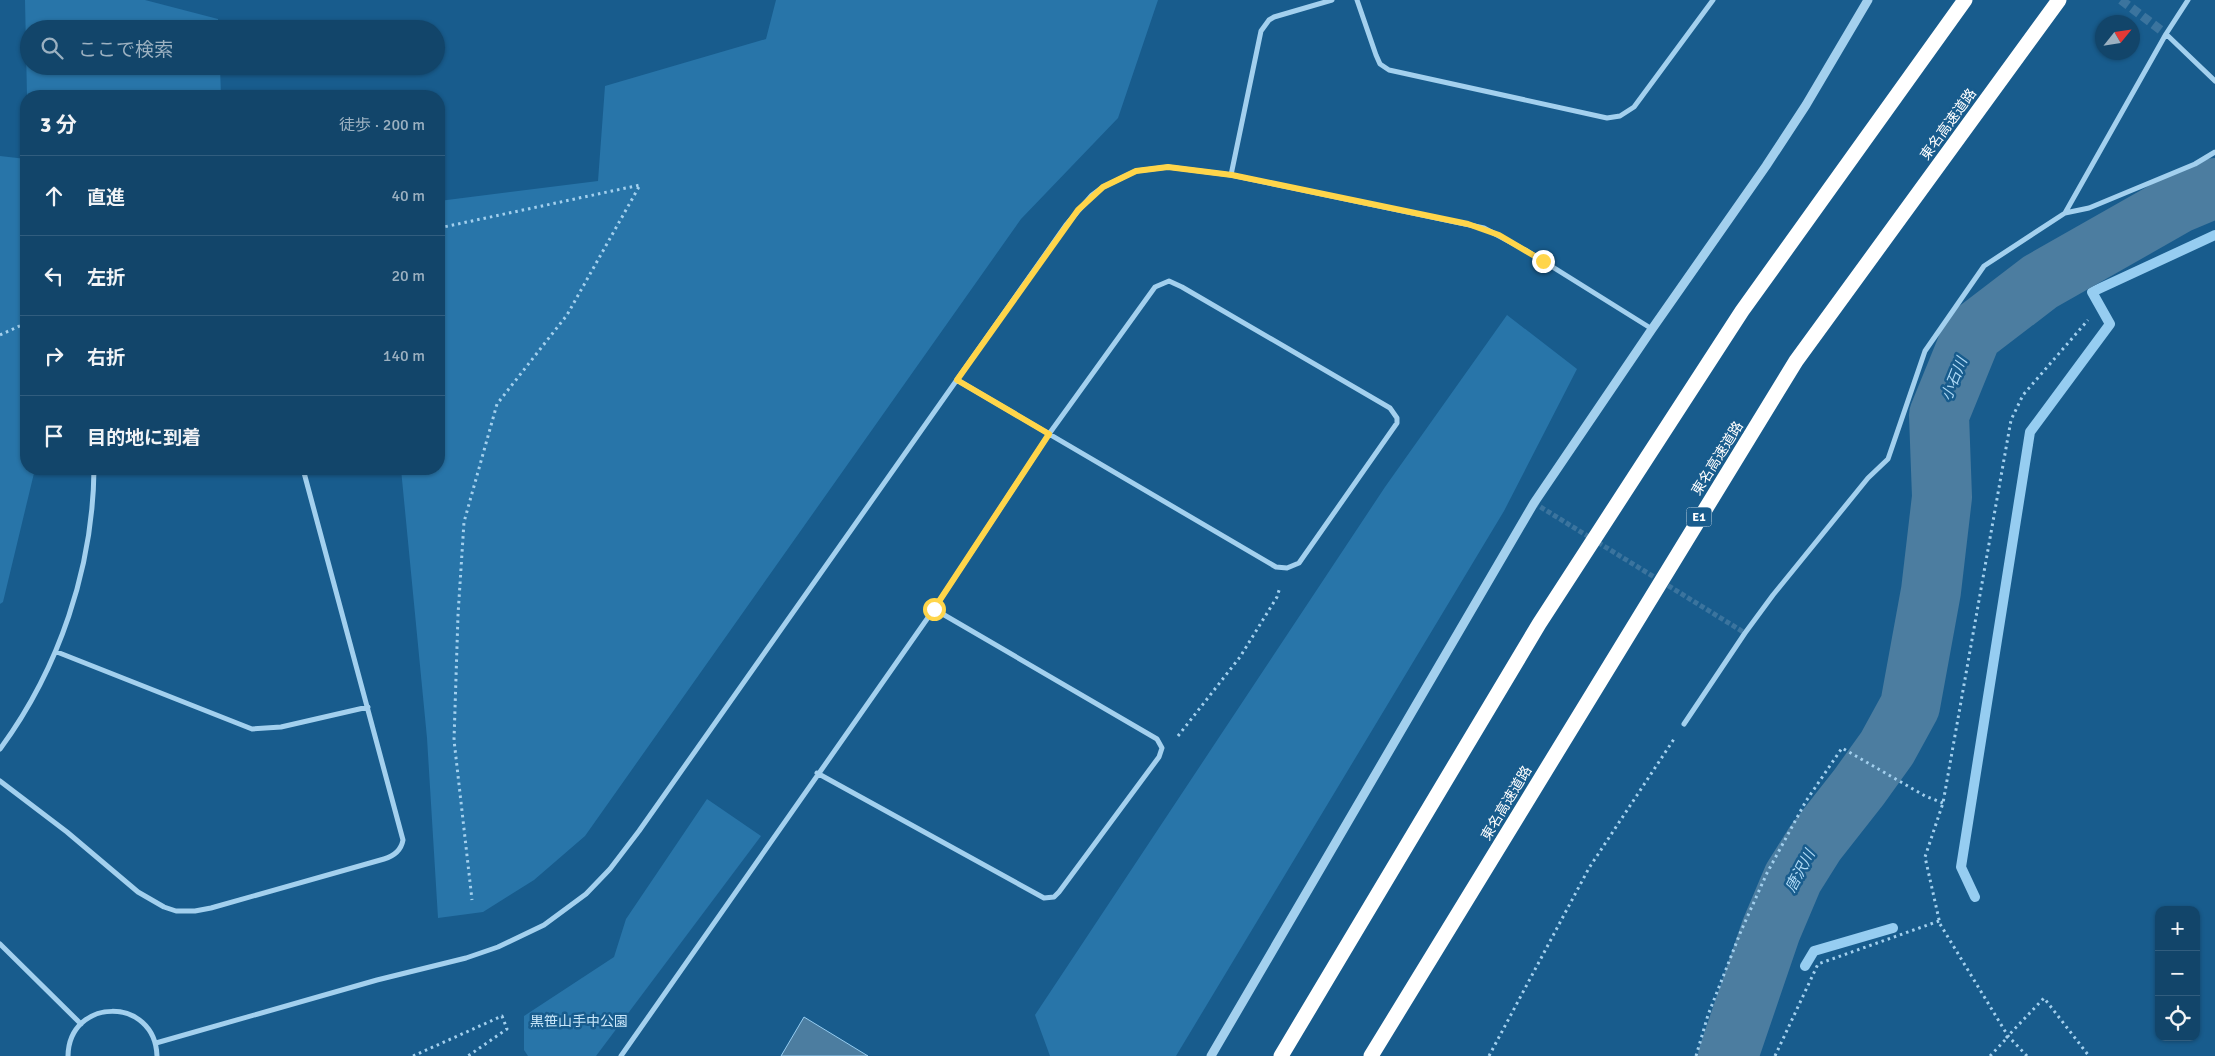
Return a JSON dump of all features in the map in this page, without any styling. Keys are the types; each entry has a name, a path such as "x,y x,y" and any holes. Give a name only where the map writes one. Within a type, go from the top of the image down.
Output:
{"highway":[{"path":"1282,1056 1544,616 1742,311 1965,0"},
{"name":"東名高速道路","path":"1371,1056 1796,360 2059,0"}],"street":[{"path":"1232,175 1261,31 1269,20 1274,17 1332,0"},
{"path":"1357,0 1380,64 1389,70 1607,118 1620,116 1634,107 1713,0"},
{"path":"1211,1056 1534,503 1806,105 1868,0"},
{"path":"2065,213 2166,34 2188,0"},
{"path":"2166,34 2215,81"},
{"path":"1684,724 1745,633 1774,595 1868,478 1888,459 1925,351 1984,266 2065,213 2089,208 2196,164 2215,152"},
{"path":"156,1043 484,952 544,925 586,894 610,869 639,830 1066,225 1092,195 1103,187 1131,173 1150,168 1168,167 1232,175 1484,228 1520,246 1652,330"},
{"path":"620,1056 934,609 1049,434 1155,287 1169,281 1182,287 1390,408 1397,418 1397,426 1299,563 1287,568 1276,567 1049,434 957,380"},
{"path":"0,749 22,718 57,652 78,585 86,549 93,501 94,475"},
{"path":"0,781 68,832 150,900 176,911 194,911 211,908 392,857 402,846 403,840 305,475"},
{"path":"817,773 1044,898 1054,897 1059,892 1159,757 1162,748 1157,739 934,609"},
{"path":"57,652 252,729 281,727 368,707"},
{"path":"0,944 81,1024"},
{"path":"68,1056 68,1048 74,1033 81,1024 97,1013 112,1011 127,1013 141,1021 151,1032 156,1043 157,1056"}],"path":[{"path":"445,227 640,185 567,315 496,404 464,522 458,615 454,740 472,900"},
{"path":"2027,1056 2007,1037 1939,921 1925,857 1943,802 2011,420 2022,395 2088,320"},
{"path":"0,335 20,326"},
{"path":"1162,748 1179,735 1240,657 1277,597 1287,568"},
{"path":"1489,1056 1589,868 1684,724"},
{"path":"1696,1056 1708,1015 1741,930 1767,873 1806,800 1842,748 1926,796 1943,802"},
{"path":"1775,1056 1818,964 1939,921"},
{"path":"1990,1056 2044,998 2088,1056"},
{"path":"413,1056 502,1016 507,1029 468,1056"}],"green space":[{"path":"25,0 145,0 218,19 218,20 25,20"},
{"path":"776,0 1158,0 1118,118 1021,219 585,836 534,880 483,912 438,918 427,738 402,475 445,475 445,200 598,181 605,86 766,39"},
{"path":"27,75 220,75 221,90 27,90"},
{"path":"0,156 20,158 20,475 34,475 3,602 0,604"},
{"path":"1507,315 1577,369 1504,511 1176,1056 1050,1056 1035,1015 1385,487"},
{"name":"黒笹山手中公園","path":"707,799 761,836 596,1056 528,1056 524,1050 524,1016 614,957 626,919"}],"shaded area":[{"path":"804,1017 868,1056 781,1056"}],"waterway":[{"name":"小石川","path":"1728,1056 1771,930 1793,878 1815,843 1887,748 1910,706 1931,591 1942,497 1939,415 1972,334 2040,282 2179,203 2215,188"},
{"path":"1975,897 1961,867 2030,432 2110,324 2092,292 2215,235"},
{"path":"1805,966 1814,951 1893,928"}],"tunnel":[{"path":"2121,0 2166,34"},
{"path":"1534,503 1745,633"}],"route":[{"path":"934,609 1049,434 957,380 1066,225 1092,195 1103,187 1131,173 1150,168 1168,167 1232,175 1484,228 1543,261"}],"water label":[{"name":"唐沢川","path":"1800,871"}]}
